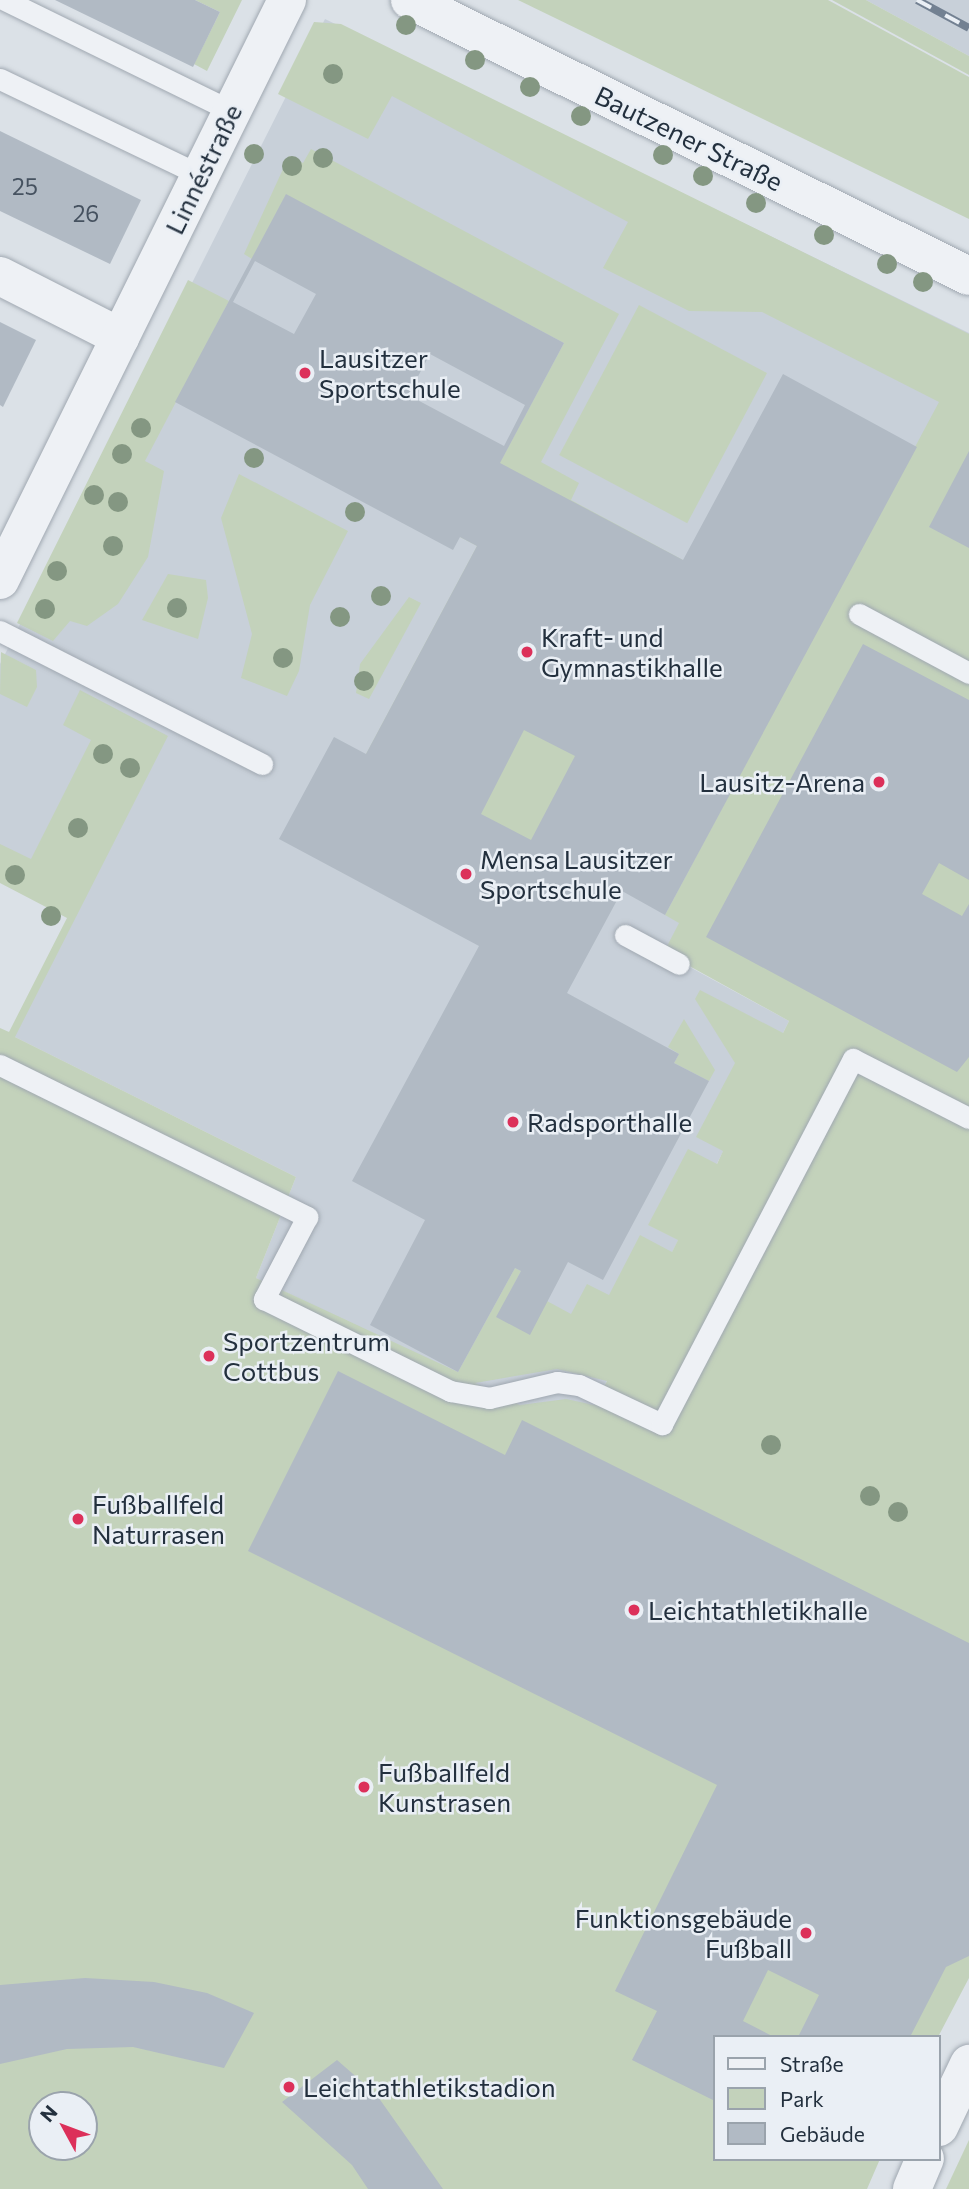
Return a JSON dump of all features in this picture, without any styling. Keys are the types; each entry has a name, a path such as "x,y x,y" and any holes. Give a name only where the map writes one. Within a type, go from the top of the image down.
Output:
{"street":[{"name":"Linnéstraße","path":"0,580 286,0"},
{"name":"Bautzener Straße","path":"410,0 969,276"},
{"path":"0,276 120,337"},
{"path":"941,2123 969,2064"},
{"path":"912,2189 924,2161"}],"lane":[{"path":"5,0 232,111"},
{"path":"0,79 200,175"},
{"path":"859,614 969,673"},
{"path":"0,631 261,764"},
{"path":"625,935 678,964"},
{"path":"0,1065 307,1217 264,1300 450,1391 489,1398 557,1382 579,1385 662,1424 853,1059 969,1118"}],"shaded area":[{"path":"866,0 969,0 969,56"},
{"path":"325,19 969,333 969,372 664,953 789,1021 580,1434 256,1278 296,1177 9,1034 69,918 0,882 0,664"}],"green space":[{"path":"195,0 242,0 207,71 194,64 220,12"},
{"path":"518,0 828,0 969,77 969,219"},
{"path":"832,0 866,0 969,56 969,75"},
{"name":"Sportzentrum Cottbus","path":"314,22 341,24 969,334 969,1978 939,2035 713,2035 713,2161 879,2161 867,2189 0,2189 0,1028 9,1032 67,918 0,883 0,844 31,859 91,740 63,725 80,690 168,736 15,1037 296,1177 256,1278 458,1372 515,1268 521,1271 497,1317 547,1301 571,1314 587,1284 609,1295 640,1235 672,1252 678,1240 648,1225 688,1149 717,1164 723,1151 696,1137 735,1063 695,999 700,990 783,1033 789,1021 664,952 679,923 665,915 939,402 762,312 689,311 603,268 628,222 392,96 368,139 278,94","holes":["557,1369 607,1381 594,1405 566,1399 520,1405 475,1383"]},
{"name":"Kraft- und Gymnastikhalle","path":"311,149 619,314 541,462 579,483 571,500 683,560 531,843 366,754 477,546 460,537 564,343 286,195 252,259 244,254 289,156 303,163"},
{"path":"188,280 229,301 145,461 164,471 148,557 118,604 87,626 70,621 53,641 17,623"},
{"path":"639,305 767,373 687,523 559,455"},
{"path":"239,474 348,531 310,605 299,671 287,696 241,678 252,634 221,518"},
{"path":"168,574 206,580 208,598 198,639 142,620"},
{"path":"409,597 421,603 369,699 356,693 360,664"},
{"path":"1,652 36,670 37,687 27,707 0,694"},
{"path":"684,1019 715,1070 709,1081 674,1063 679,1054 668,1047"},
{"path":"969,2140 969,2189 946,2189"}],"building":[{"path":"55,0 195,0 220,12 193,67"},
{"path":"0,131 141,200 110,264 0,211"},
{"path":"286,194 564,343 500,463 683,560 783,374 917,447 665,915 622,891 567,993 679,1054 674,1063 709,1081 603,1280 568,1262 530,1335 496,1317 521,1271 515,1268 458,1372 370,1325 425,1220 352,1181 479,946 279,839 334,737 366,754 477,546 460,537 453,550 175,402","holes":["255,261 316,294 294,334 233,302","430,354 525,405 504,446 408,395","524,730 575,756 531,840 481,814"]},
{"path":"0,322 36,340 3,407 0,405"},
{"path":"969,451 969,548 929,527"},
{"name":"Lausitz-Arena","path":"863,644 969,700 969,880 939,863 922,894 962,916 969,904 969,1057 957,1072 706,937"},
{"name":"Leichtathletikhalle","path":"338,1371 505,1455 522,1420 969,1643 969,1956 946,1967 911,2035 799,2035 819,1995 768,1970 743,2021 770,2035 713,2035 713,2100 632,2060 657,2011 615,1991 717,1785 248,1551"},
{"path":"85,1978 154,1982 207,1993 254,2013 224,2068 133,2047 67,2049 0,2064 0,1985"},
{"path":"337,2060 376,2094 443,2189 368,2189 352,2165 282,2102"}],"railway":[{"path":"917,0 969,28"}],"place":[{"name":"Lausitzer Sportschule","path":"305,373"},
{"name":"Kraft- und Gymnastikhalle","path":"527,652"},
{"name":"Lausitz-Arena","path":"879,782"},
{"name":"Mensa Lausitzer Sportschule","path":"466,874"},
{"name":"Radsporthalle","path":"513,1122"},
{"name":"Sportzentrum Cottbus","path":"209,1356"},
{"name":"Fußballfeld Naturrasen","path":"78,1519"},
{"name":"Leichtathletikhalle","path":"634,1610"},
{"name":"Fußballfeld Kunstrasen","path":"364,1787"},
{"name":"Funktionsgebäude Fußball","path":"806,1933"},
{"name":"Leichtathletikstadion","path":"289,2087"}]}
